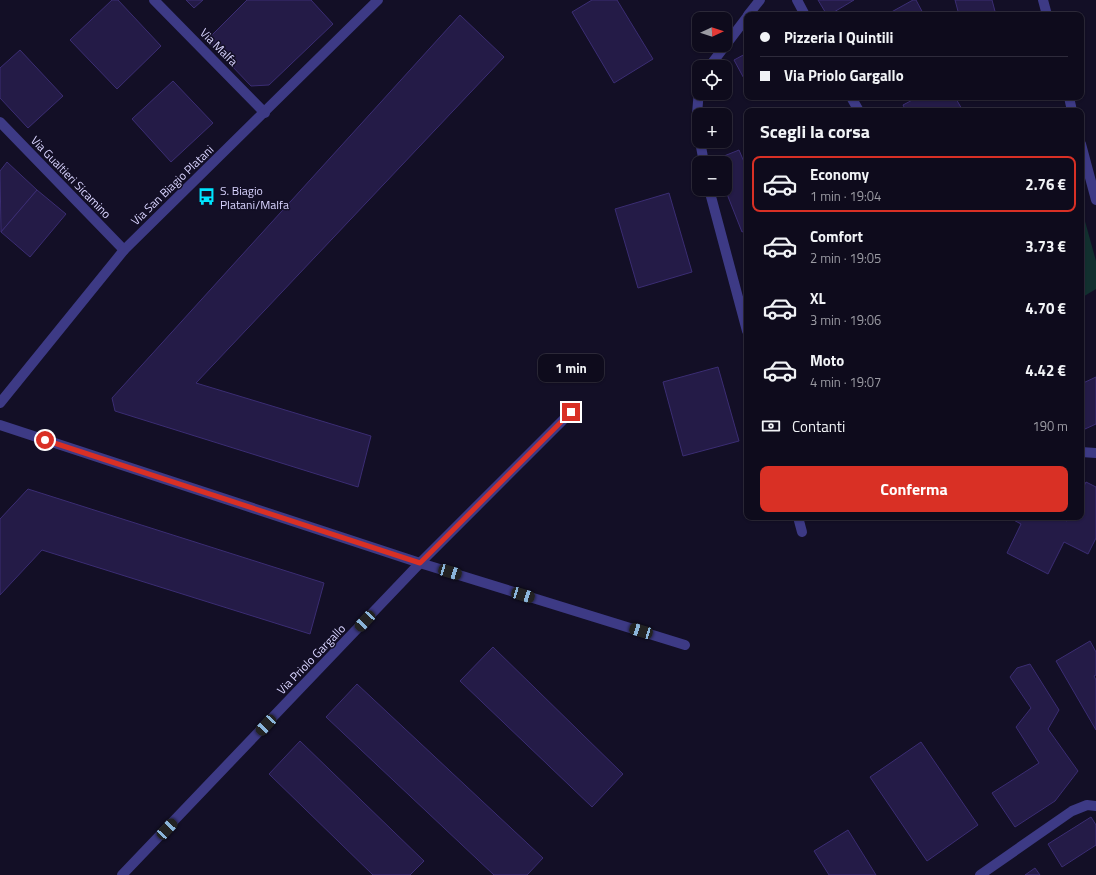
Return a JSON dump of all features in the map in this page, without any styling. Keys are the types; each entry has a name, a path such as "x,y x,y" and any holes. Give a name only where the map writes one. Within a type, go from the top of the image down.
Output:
{"street":[{"name":"Via Malfa","path":"154,0 265,113"},
{"name":"Via San Biagio Platani","path":"0,403 124,250 265,113 378,0"},
{"path":"751,12 760,0"},
{"path":"797,0 803,12"},
{"path":"1043,0 1046,12"},
{"path":"714,60 744,21"},
{"name":"Via Gualtieri Sicamino","path":"0,122 124,250"},
{"path":"1084,155 1096,200"},
{"path":"711,196 744,320"},
{"name":"Via Priolo Gargallo","path":"122,875 420,563 571,412"},
{"path":"0,425 420,563 685,645"},
{"path":"1084,452 1096,453"},
{"path":"799,520 802,532"},
{"path":"980,875 1072,810 1080,807 1094,806"}],"green space":[{"path":"1084,218 1096,261 1096,289 1084,296"}],"building":[{"path":"112,0 118,0 161,46 117,89 70,40"},
{"path":"186,0 203,0 194,8"},
{"path":"247,0 311,0 333,24 269,85 251,86 207,40"},
{"path":"592,0 617,0 653,59 614,83 572,12"},
{"path":"818,0 854,0 834,12 825,12"},
{"path":"913,0 916,0 922,12 891,12"},
{"path":"955,0 992,0 995,12 958,12"},
{"path":"460,15 504,57 196,383 371,436 358,487 115,411 112,398"},
{"path":"20,50 63,96 28,128 0,98 0,68"},
{"path":"744,55 744,78 734,60"},
{"path":"173,81 213,123 171,162 132,119"},
{"path":"912,100 957,100 961,108 904,108 903,105"},
{"path":"739,150 744,162 744,231 742,232 728,196 732,196 732,156 724,156"},
{"path":"7,162 37,190 1,232 0,171"},
{"path":"37,190 66,214 30,257 1,232"},
{"path":"669,193 692,272 638,288 615,209"},
{"path":"718,367 739,441 683,456 663,382"},
{"path":"1096,377 1096,424 1085,429 1084,426 1084,383"},
{"path":"1086,482 1096,487 1096,538 1088,554 1064,542 1048,574 1007,553 1021,524 1014,520 1084,520 1084,486"},
{"path":"28,489 324,583 310,634 42,550 0,595 0,519"},
{"path":"1090,641 1096,652 1096,675 1094,676 1096,680 1096,730 1056,661"},
{"path":"493,647 623,774 592,807 460,681"},
{"path":"1030,664 1059,710 1048,729 1078,771 1055,801 1015,827 992,793 1039,763 1016,727 1031,708 1010,677 1017,668"},
{"path":"357,684 543,858 527,875 494,875 326,717"},
{"path":"300,741 424,861 410,875 373,875 269,774"},
{"path":"921,742 978,825 927,861 870,777"},
{"path":"1091,817 1096,825 1096,845 1062,867 1048,844"},
{"path":"848,830 876,875 829,875 814,851"},
{"path":"1035,868 1040,875 1025,875"}],"place":[{"name":"S. Biagio Platani/Malfa","path":"207,197"}],"route":[{"path":"45,440 420,563 571,412"}]}
